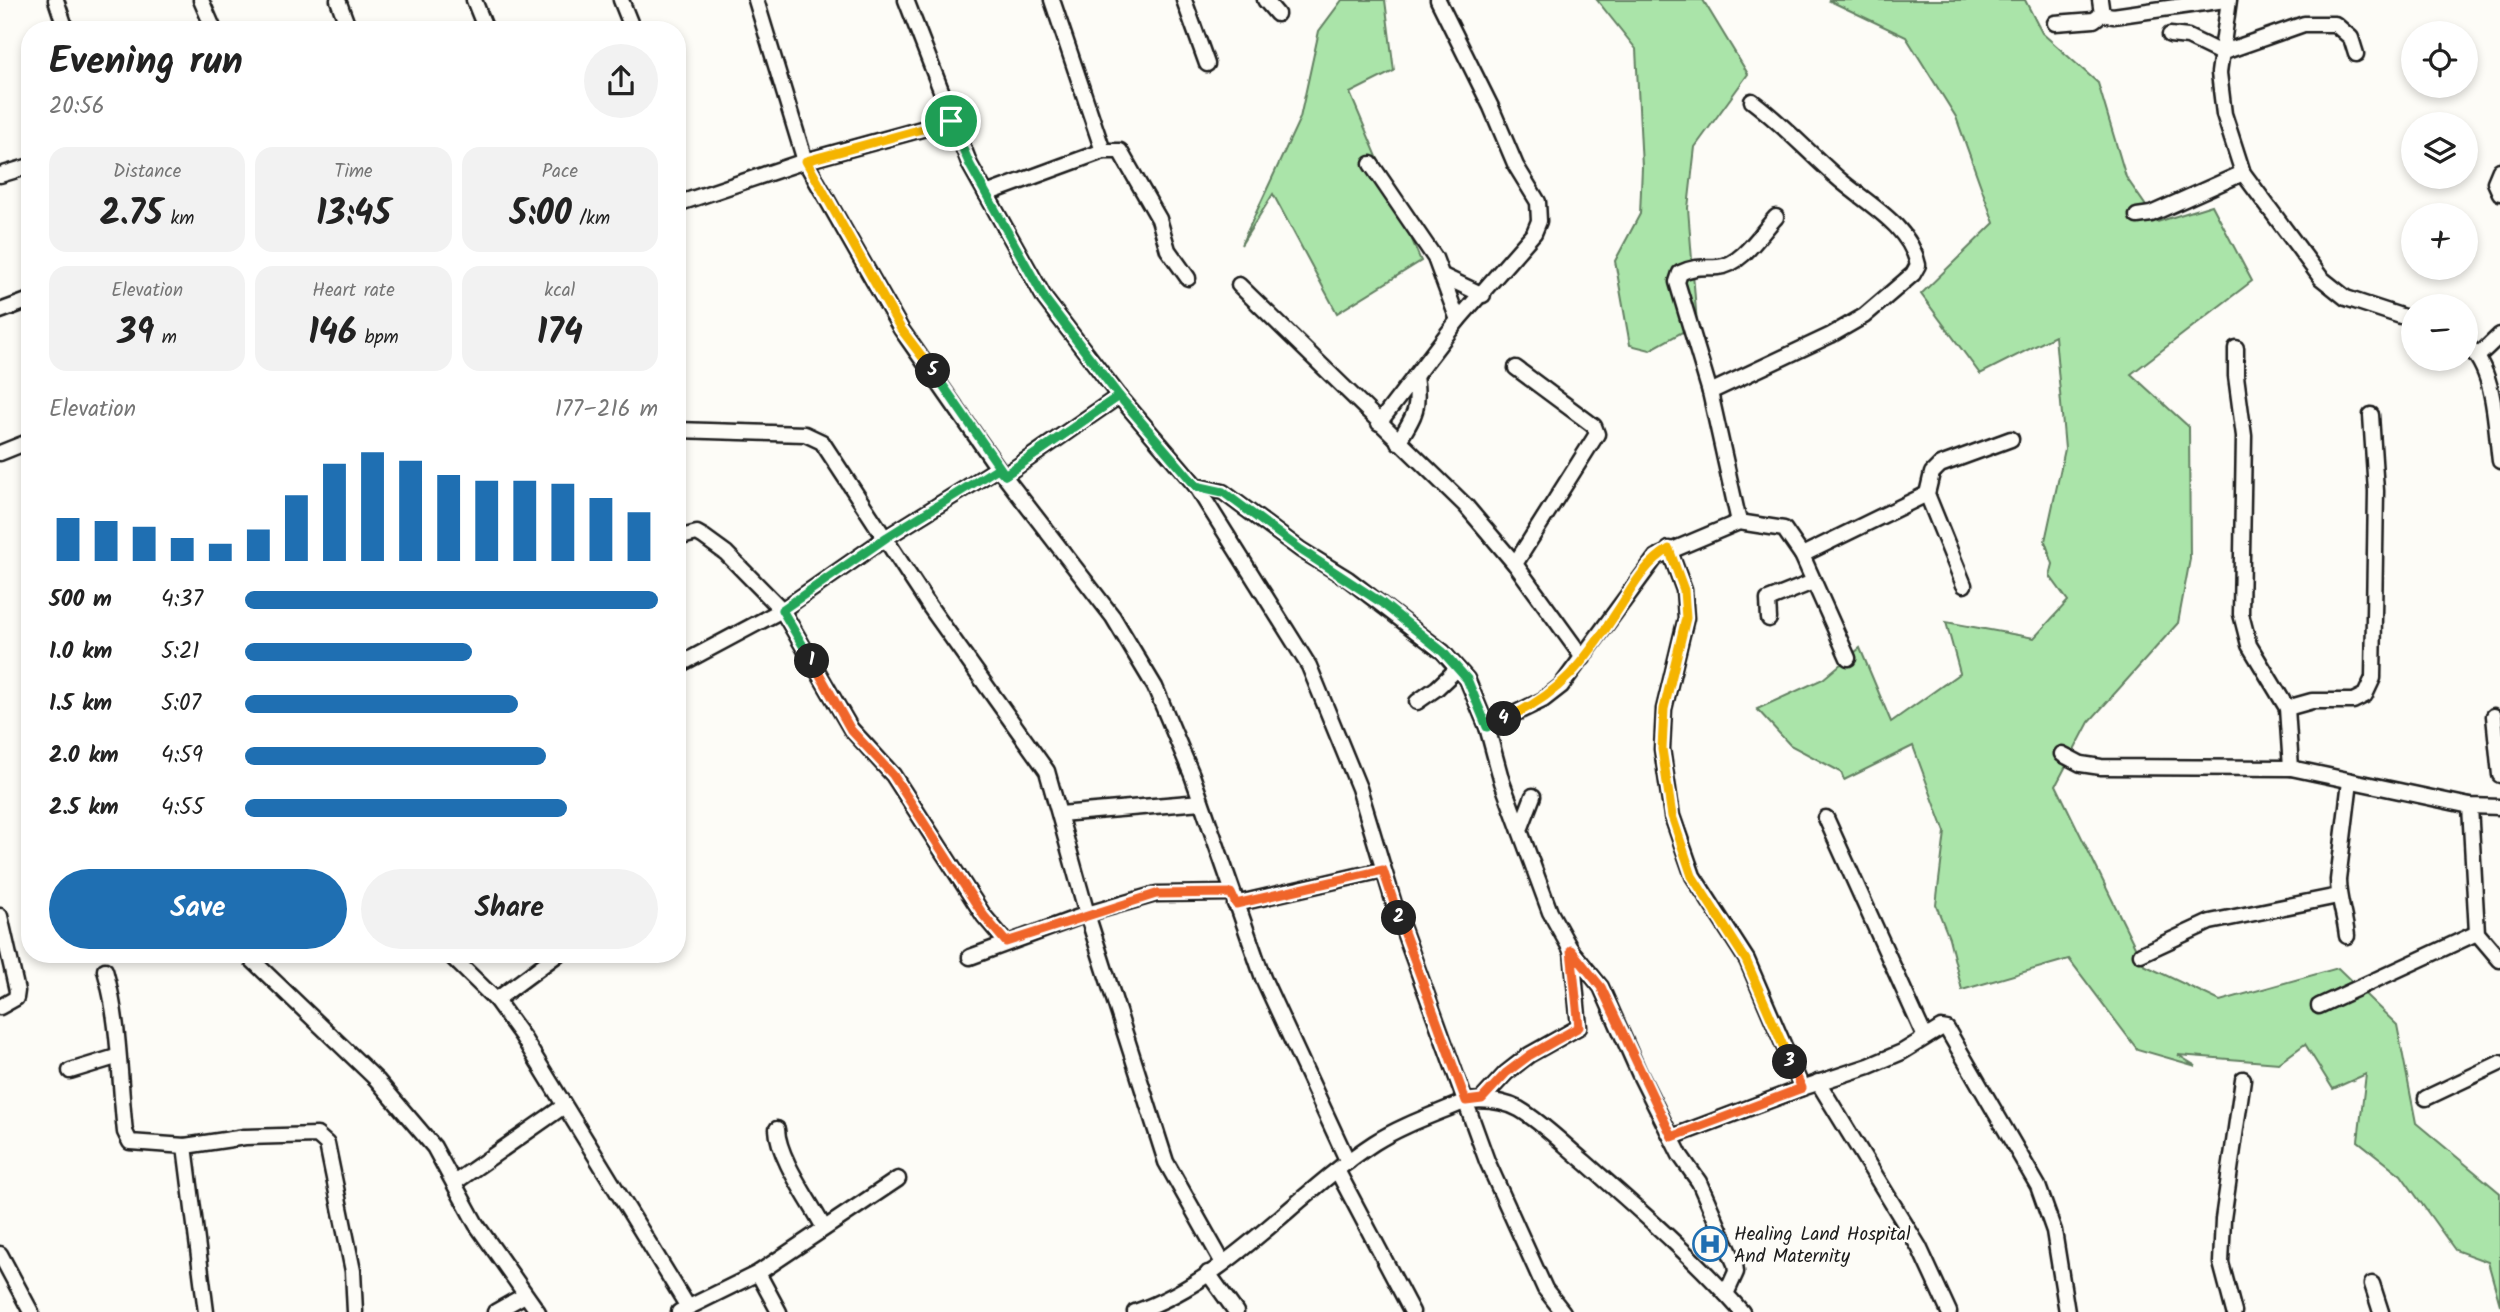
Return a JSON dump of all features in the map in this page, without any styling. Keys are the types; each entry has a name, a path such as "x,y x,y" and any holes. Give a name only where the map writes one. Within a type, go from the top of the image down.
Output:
{"street":[{"path":"57,0 63,21"},
{"path":"201,0 210,21"},
{"path":"338,0 346,21"},
{"path":"474,0 482,21"},
{"path":"621,0 629,21"},
{"path":"756,0 806,161 901,329 1002,472 1133,647 1155,687 1201,802 1263,978 1343,1167 1412,1312"},
{"path":"906,0 951,121 986,194 1045,299 1119,396 1196,486 1309,666 1359,788 1383,870 1487,1161 1545,1289 1563,1312"},
{"path":"1052,0 1103,151"},
{"path":"1184,0 1207,64"},
{"path":"1265,0 1277,14"},
{"path":"1379,423 1458,320 1483,295 1534,233 1540,212 1538,201 1503,140 1491,107 1438,0"},
{"path":"2055,23 2094,20 2101,7 2113,16 2227,0 2219,74 2224,114 2243,173 2321,278 2346,298 2401,316"},
{"path":"2170,35 2188,37 2221,53 2316,23 2344,28 2351,38 2356,54"},
{"path":"1710,392 1831,335 1864,316 1913,274 1918,265 1915,251 1880,211 1839,179 1784,124 1752,101"},
{"path":"686,201 806,161 951,121"},
{"path":"986,194 1103,151 1120,151 1158,219 1168,250 1188,278"},
{"path":"1371,164 1435,258 1458,320"},
{"path":"0,175 21,169"},
{"path":"2500,170 2495,182 2500,193"},
{"path":"2137,216 2151,214 2243,173"},
{"path":"1739,522 1710,392 1678,289 1680,273 1691,268 1718,267 1742,255 1776,217"},
{"path":"1443,276 1483,295"},
{"path":"1239,285 1466,506 1515,564 1583,658"},
{"path":"0,311 21,303"},
{"path":"2500,335 2479,355 2491,393 2500,461"},
{"path":"2236,348 2236,376 2244,436 2241,614 2249,645 2287,708 2291,768"},
{"path":"1515,564 1597,434 1594,426 1516,368"},
{"path":"1398,442 1415,416 1419,402 1415,376"},
{"path":"686,661 782,610 887,537 1002,472 1119,396"},
{"path":"2287,708 2312,701 2353,701 2365,695 2374,678 2376,491 2371,415"},
{"path":"686,430 814,436 832,456 930,607 1047,771 1087,914 1166,1162 1223,1263"},
{"path":"1964,585 1927,494 1932,473 1940,465 2011,439"},
{"path":"0,453 21,445"},
{"path":"1196,486 1223,492 1301,550 1348,579 1443,652 1457,668 1477,699 1539,886 1571,950 1601,987 1672,1137 1699,1182 1735,1264 1734,1280 1726,1294"},
{"path":"1802,555 1927,494"},
{"path":"1487,727 1543,700 1561,686 1645,567 1669,549 1739,522 1784,529 1802,555 1847,659"},
{"path":"686,536 696,533 726,553 782,610 851,730 893,775 984,916 1006,942"},
{"path":"1669,549 1687,603 1686,618 1664,709 1662,749 1672,816 1692,876 1746,960 1802,1088"},
{"path":"1769,619 1768,600 1813,582"},
{"path":"1417,702 1437,688 1457,668"},
{"path":"2494,716 2500,775"},
{"path":"2062,754 2081,764 2101,767 2291,768 2470,806 2500,807"},
{"path":"2347,936 2344,907 2338,896 2350,781"},
{"path":"1520,830 1533,796"},
{"path":"1060,814 1201,802"},
{"path":"2470,806 2477,933 2500,960"},
{"path":"1826,818 1925,1037"},
{"path":"970,957 1087,914 1156,894 1233,899 1383,870"},
{"path":"2141,954 2210,922 2338,896"},
{"path":"0,916 17,991 16,998 0,1007"},
{"path":"2319,1006 2477,933"},
{"path":"1482,1099 1506,1073 1530,1055 1579,1027 1571,950"},
{"path":"255,963 377,1080 434,1147 476,1224 538,1312"},
{"path":"458,963 496,1000 564,1106 683,1310 758,1273 898,1179"},
{"path":"496,1000 546,963"},
{"path":"105,970 115,1006 116,1057 125,1132 130,1142 184,1146 245,1137 317,1135 322,1138 327,1144 353,1270 355,1312"},
{"path":"1672,1137 1868,1066 1902,1052 1941,1028 1947,1029 2038,1186 2054,1231 2067,1312"},
{"path":"70,1071 116,1057"},
{"path":"2426,1098 2500,1063"},
{"path":"2234,1312 2221,1263 2223,1219 2244,1079"},
{"path":"1818,1082 1919,1247 1949,1312"},
{"path":"1135,1312 1175,1295 1223,1263 1343,1167 1393,1132 1466,1101 1482,1099 1500,1101 1542,1125 1613,1187 1742,1312"},
{"path":"454,1183 564,1106"},
{"path":"777,1129 777,1140 786,1162 824,1228"},
{"path":"184,1146 206,1312"},
{"path":"0,1254 31,1312"},
{"path":"758,1273 779,1312"},
{"path":"1208,1273 1236,1312"},
{"path":"2372,1284 2381,1312"},
{"path":"495,1312 525,1295"}],"green space":[{"path":"1342,0 1385,0 1394,71 1350,93 1421,261 1337,313 1273,194 1241,245 1300,118 1319,31"},
{"path":"1597,0 1703,0 1748,74 1695,147 1688,208 1697,324 1650,350 1630,345 1615,261 1640,214 1642,167 1636,49"},
{"path":"1828,0 2025,0 2042,33 2098,83 2126,177 2157,222 2212,205 2252,281 2131,374 2189,427 2190,559 2178,623 2089,722 2056,785 2144,965 2220,1001 2338,968 2397,1025 2416,1123 2500,1193 2500,1305 2488,1262 2455,1250 2401,1175 2358,1141 2366,1074 2333,1089 2305,1044 2279,1063 2178,1055 2196,1066 2137,1049 2069,959 1962,990 1949,938 1936,905 1945,832 1913,746 1844,780 1841,772 1790,745 1757,709 1823,679 1860,648 1891,722 1960,673 1946,622 2034,638 2068,601 2050,576 2053,564 2045,541 2065,449 2055,336 1980,374 1921,294 1994,223 1956,117 1906,37"}],"place":[{"name":"Healing Land Hospital And Maternity","path":"1710,1244"}],"route":[{"path":"951,121 806,161 901,329 1005,475 1062,436 1119,396 1196,486 1223,492 1301,550 1382,603 1443,652 1467,679 1487,727 1543,700 1561,686 1608,625 1645,567 1669,549 1687,603 1686,618 1664,709 1662,749 1672,816 1692,876 1746,960 1802,1088 1672,1137 1639,1073 1601,987 1571,950 1579,1027 1530,1055 1506,1073 1482,1099 1466,1101 1383,870 1236,904 1231,893 1156,894 1123,902 1006,942 984,916 893,775 851,730 782,610 887,537 998,468 1005,475 1119,396 1045,299 970,165 951,121"}]}
